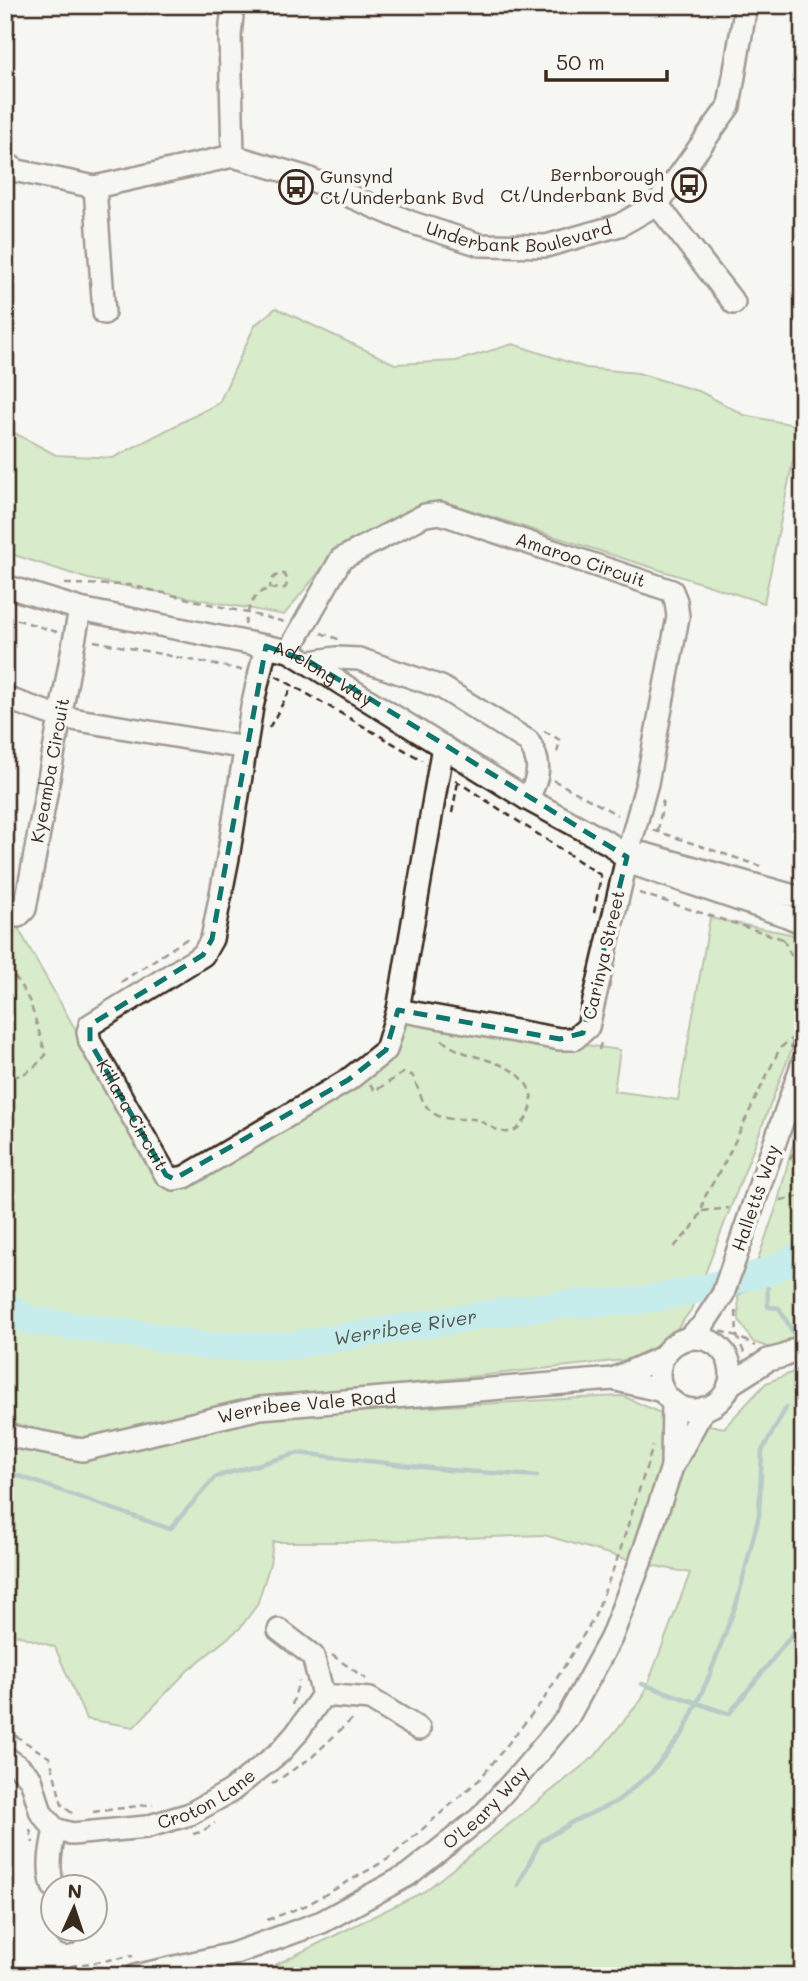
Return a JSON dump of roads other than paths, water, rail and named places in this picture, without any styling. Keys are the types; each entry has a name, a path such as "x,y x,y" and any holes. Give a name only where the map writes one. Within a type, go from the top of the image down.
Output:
{"street":[{"path":"233,5 230,36 233,156"},
{"name":"Underbank Boulevard","path":"5,163 18,171 95,187 233,156 305,177 410,222 480,245 546,246 620,225 657,204 729,106 746,5"},
{"path":"95,187 104,313"},
{"path":"657,204 734,303"},
{"name":"Amaroo Circuit","path":"289,652 341,559 425,515 440,513 672,591 678,617 647,783 636,824 623,851"},
{"name":"Adelong Way","path":"11,578 80,609 242,640 289,652 310,662 527,799 623,851 794,896 803,896"},
{"name":"Kyeamba Circuit","path":"5,914 18,916 25,909 80,609"},
{"name":"Killara Circuit","path":"266,646 252,677 246,748 212,939 203,955 90,1025 88,1031 90,1042 166,1175 174,1179 185,1177 348,1080 386,1050 398,1010 443,746"},
{"path":"310,662 336,658 359,659 441,687 528,741 535,752 537,782 527,799"},
{"path":"5,698 60,717 246,748"},
{"name":"Adelong Way","path":"623,851 633,864 803,923"},
{"name":"Carinya Street","path":"398,1010 560,1039 574,1039 583,1033 588,1027 620,888 623,851"},
{"name":"Halletts Way","path":"730,1346 729,1298 761,1182 803,1062"},
{"name":"Halletts Way","path":"687,1339 729,1298"},
{"path":"767,1352 729,1385 720,1400 704,1408 693,1410 668,1397 660,1380 659,1368 663,1357 669,1349 687,1339 710,1341 730,1346 767,1352 784,1356 803,1345"},
{"path":"729,1385 730,1346"},
{"name":"Werribee Vale Road","path":"5,1435 82,1450 260,1408 613,1379 663,1357"},
{"name":"Werribee Vale Road","path":"613,1379 668,1397"},
{"name":"O'Leary Way","path":"668,1397 672,1467"},
{"name":"O'Leary Way","path":"135,1976 233,1954 322,1922 408,1875 480,1818 568,1717 611,1638 640,1563 672,1467 704,1408"},
{"path":"279,1630 313,1656 323,1695 370,1699 419,1729"},
{"name":"Croton Lane","path":"55,1829 72,1834 146,1827 190,1814 232,1791 280,1752 323,1695"},
{"path":"5,1757 30,1779 41,1814 55,1829 50,1872"}],"water":[{"path":"803,1250 803,1258 729,1301 727,1294"}],"waterway":[{"name":"Werribee River","path":"5,1305 31,1321 145,1335 204,1346 286,1346 501,1312 567,1304 635,1301 691,1291 767,1272 803,1254"},
{"path":"767,1273 768,1307 779,1308 794,1334"},
{"path":"518,1885 540,1842 574,1821 616,1802 651,1773 683,1733 708,1679 737,1602 759,1515 762,1451 786,1408"},
{"path":"5,1471 170,1529 215,1477 298,1453 448,1470 537,1476"},
{"path":"642,1684 729,1714 803,1621"}],"place":[{"name":"Bernborough Ct/Underbank Bvd","path":"689,185"},
{"name":"Gunsynd Ct/Underbank Bvd","path":"296,187"}]}
